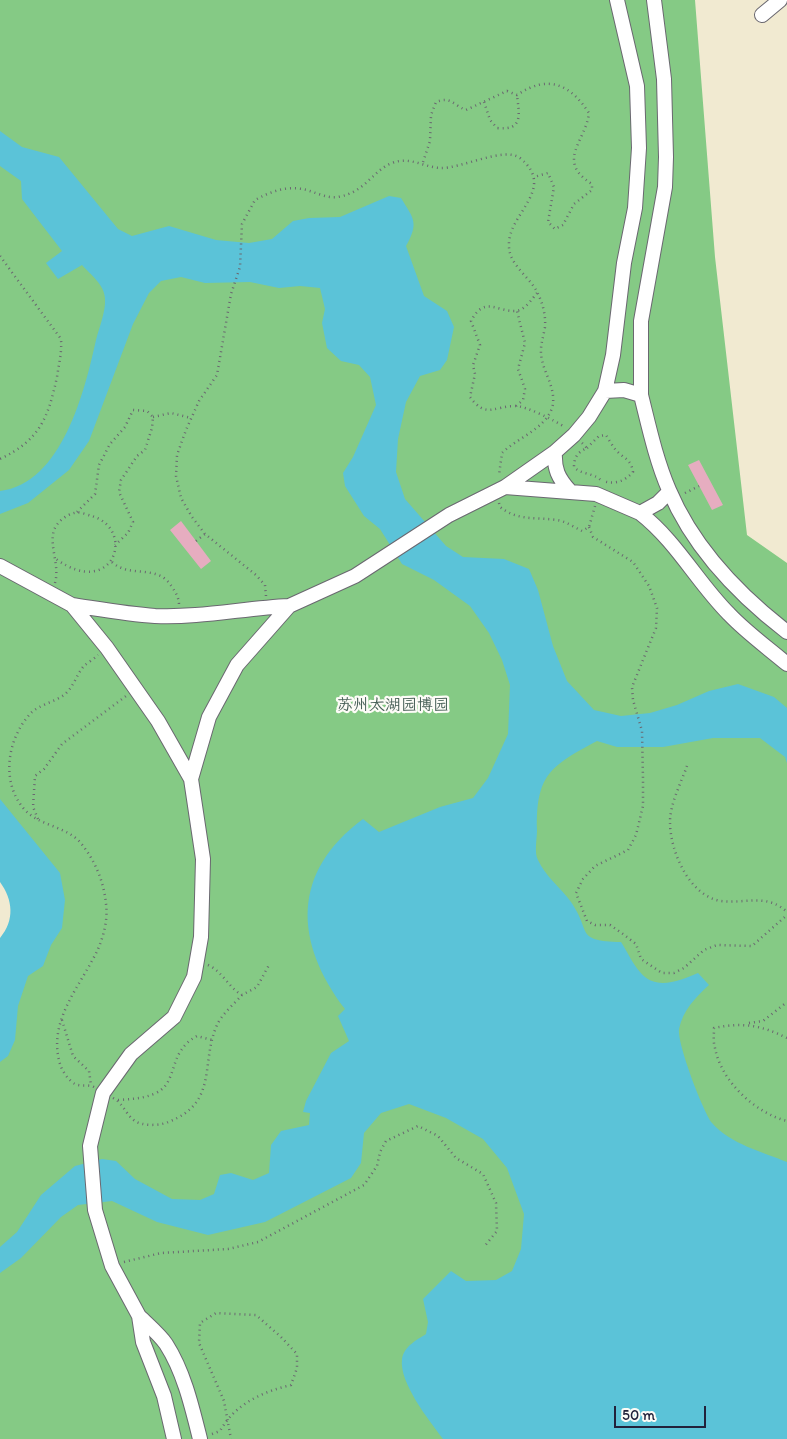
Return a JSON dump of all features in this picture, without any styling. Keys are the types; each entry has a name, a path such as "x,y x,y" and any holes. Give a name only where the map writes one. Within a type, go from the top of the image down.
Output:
{"street":[{"path":"0,566 72,605 156,616 179,616 289,606 355,576 449,514 502,488 555,452 574,435 589,417 605,391 613,356 624,263 635,208 639,148 637,86 617,0"},
{"path":"654,0 664,79 666,157 664,196 641,321 641,395 659,463 670,492 696,538 726,576 759,610 787,632"},
{"path":"762,15 780,0"},
{"path":"605,391 624,390 641,395"},
{"path":"555,452 554,466 559,480 570,491"},
{"path":"502,488 596,494 640,513 658,527 680,552 728,614 787,664"},
{"path":"640,513 658,503 670,492"},
{"path":"72,605 107,648 158,721 191,779 203,859 201,937 194,977 174,1017 132,1054 103,1093 90,1146 95,1210 112,1266 139,1316 166,1344 180,1372 193,1407 199,1438"},
{"path":"191,779 209,717 237,666 289,606"},
{"path":"139,1316 143,1342 164,1396 174,1439"}],"path":[{"path":"423,162 430,141 431,115 436,102 445,98 466,110 492,96 507,91 518,95 537,85 551,82 569,90 580,99 589,113 588,126 574,150 576,167 583,178 592,184 592,190 574,204 563,225 555,229 548,222 554,187 548,173 541,173 533,177"},
{"path":"484,102 490,120 498,128 508,129 515,126 519,119 518,95"},
{"path":"267,607 265,585 256,575 205,534 181,498 176,476 177,455 191,418 199,401 217,375 231,294 240,267 242,224 255,200 286,188 302,189 332,198 348,195 366,185 391,164 404,161 423,162 438,168 455,167 507,153 518,157 529,168 533,177 532,194 512,232 509,246 512,260 537,293 543,308 545,326 540,346 542,361 549,377 552,392 552,407 545,418 530,433 502,453 499,462 502,488 500,507 510,515 527,519 558,520 582,531 590,528"},
{"path":"0,256 61,338 63,355 47,416 34,436 16,451 0,459"},
{"path":"517,311 525,343 518,369 525,389 524,400 516,406 488,411 477,406 470,397 476,374 473,365 480,345 472,321 475,314 484,307 494,306 517,311 524,307 537,293"},
{"path":"516,406 560,424 587,448"},
{"path":"52,594 57,576 53,543 55,529 65,516 77,512 95,494 99,465 110,444 125,427 133,410 147,411 152,417 152,428 145,450 137,456 121,480 119,492 133,522 128,533 115,545"},
{"path":"152,417 171,413 191,418"},
{"path":"606,435 617,451 627,457 632,464 633,472 627,479 609,483 602,481 597,477 578,472 574,467 574,460 580,451 587,448 599,436 606,435"},
{"path":"602,481 596,494 590,528 593,537 632,562 650,586 657,608 656,628 632,687 633,700 642,731 643,806 636,835 628,850 595,866 583,879 576,893 587,921 595,925 610,925 623,934 636,944 641,959 662,974 674,973 684,968 704,950 717,945 752,946 787,914 780,906 766,901 720,901 703,893 692,883 682,868 674,845 670,822 687,766"},
{"path":"56,559 75,570 88,572 100,570 112,562 115,545 112,532 100,518 77,512"},
{"path":"196,541 205,534"},
{"path":"112,562 118,568 161,575 171,584 178,598 179,616"},
{"path":"107,648 83,667 65,694 32,712 17,734 10,750 9,772 14,792 25,810 79,841 95,863 107,906 105,930 98,950 65,1007 61,1019 57,1053 61,1070 74,1084 91,1085 118,1100 135,1121 159,1126 178,1119 192,1108 202,1092 208,1074 208,1056 218,1024 242,995 257,987 269,965"},
{"path":"38,819 33,807 35,776 44,769 62,744 136,690"},
{"path":"197,961 212,967 232,990 242,995"},
{"path":"787,1002 764,1021 714,1028 714,1047 727,1076 742,1095 760,1109 787,1121"},
{"path":"61,1019 74,1056 89,1071 91,1085"},
{"path":"748,1023 769,1029 787,1038"},
{"path":"118,1100 138,1099 157,1092 169,1082 177,1054 186,1042 197,1036 212,1040"},
{"path":"112,1266 138,1257 161,1253 228,1249 258,1242 364,1185 377,1166 380,1152 386,1141 418,1126 438,1136 456,1158 483,1174 496,1203 497,1231 484,1247"},
{"path":"199,1438 220,1431 227,1418 245,1402 272,1389 291,1385 297,1368 297,1354 256,1315 216,1313 200,1324 199,1343 224,1401 227,1418 232,1439"}],"green space":[{"name":"苏州太湖园博园","path":"0,0 695,0 715,257 747,535 787,563 787,1439 0,1439 0,991 45,889 0,828"}],"water":[{"path":"0,131 22,147 59,157 118,229 132,236 169,226 216,240 249,243 272,239 293,221 309,218 340,217 389,196 401,198 412,216 413,232 406,246 424,296 447,311 454,327 447,360 440,370 420,376 406,402 398,439 396,472 405,499 446,546 463,557 504,559 529,569 538,590 553,646 567,681 594,710 621,716 650,713 677,705 709,691 738,684 774,697 787,708 787,763 785,757 760,738 713,738 663,747 617,747 597,741 581,750 557,766 543,784 537,811 536,850 541,866 571,902 586,933 590,937 596,940 621,942 637,968 646,978 653,981 668,983 698,973 709,985 687,1010 679,1029 679,1037 686,1062 703,1105 712,1123 728,1137 747,1147 787,1162 787,1439 443,1439 410,1390 402,1369 403,1354 411,1344 426,1334 428,1322 423,1299 451,1271 466,1281 496,1280 512,1271 521,1249 524,1214 507,1168 483,1139 446,1118 409,1104 381,1113 364,1133 361,1163 351,1178 265,1222 208,1235 157,1222 112,1201 78,1205 61,1217 21,1258 0,1273 0,1247 17,1232 41,1195 75,1166 102,1159 116,1161 135,1179 172,1199 200,1200 214,1194 220,1175 231,1173 253,1180 269,1173 271,1145 281,1131 309,1125 310,1113 303,1112 306,1101 331,1053 349,1041 338,1016 345,1009 328,984 316,959 309,933 308,909 312,885 323,862 339,840 363,819 379,832 440,807 473,798 488,778 508,734 510,685 502,660 489,633 470,606 434,580 402,564 380,529 364,516 345,486 343,473 353,457 376,405 370,377 359,365 341,361 327,348 322,323 325,309 320,288 300,286 279,288 250,282 205,283 181,277 161,281 149,293 133,324 89,441 69,470 28,503 0,514 0,491 21,485 40,471 55,453 67,432 85,384 105,304 103,289 82,265 58,279 46,263 62,251 22,199 21,181 0,166"},
{"path":"0,799 60,873 65,900 62,928 51,945 43,966 28,976 18,1006 15,1040 8,1056 0,1062 0,938 5,931 10,917 10,903 0,882"}],"building":[{"path":"699,460 723,505 712,510 688,465"},
{"path":"181,521 211,561 201,569 170,530"}]}
